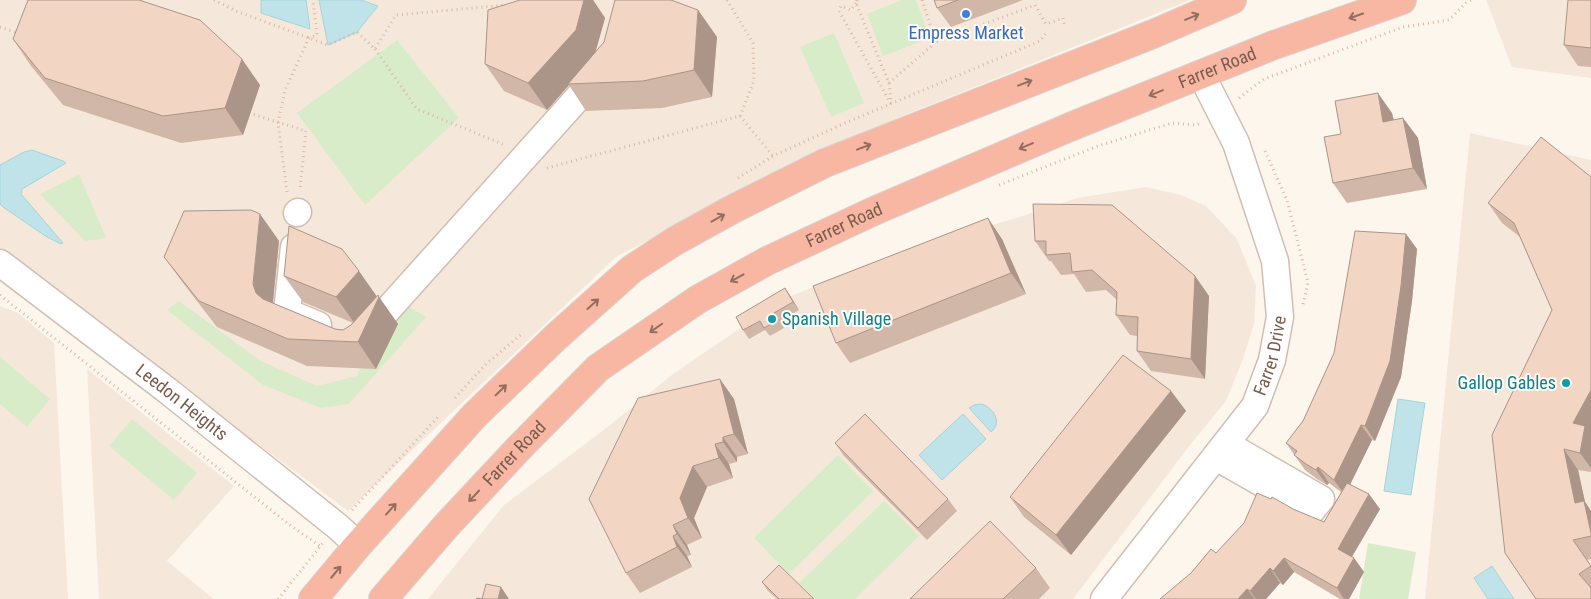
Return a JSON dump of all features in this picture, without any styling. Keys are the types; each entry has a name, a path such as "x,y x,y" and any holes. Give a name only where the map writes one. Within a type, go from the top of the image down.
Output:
{"highway":[{"path":"313,599 358,545 475,415 632,269 676,241 733,209 825,163 1153,34 1232,0"},
{"name":"Farrer Road","path":"383,599 452,519 598,368 696,300 767,261 874,210 1201,74 1274,45 1402,0"}],"street":[{"path":"294,214 287,312 360,342 608,64 610,55"},
{"name":"Farrer Drive","path":"1104,599 1256,406 1272,360 1280,318 1275,260 1236,143 1201,74"},
{"name":"Leedon Heights","path":"0,263 168,391 337,526 358,545"},
{"path":"1221,451 1316,505"}],"path":[{"path":"214,0 236,11 328,45 357,32 375,49 417,109 512,148"},
{"path":"294,214 278,123 285,90 309,38 317,35 313,0"},
{"path":"727,0 753,43 754,81 740,116"},
{"path":"922,0 936,42"},
{"path":"993,188 1098,146 1172,123 1196,125 1222,115 1240,96 1264,79 1403,27 1449,20 1471,0"},
{"path":"857,2 889,83 891,104 839,11 841,6 851,10 857,2"},
{"path":"375,49 396,15 508,4"},
{"path":"889,83 936,42 1035,5 1046,24 1063,18 1065,26"},
{"path":"0,27 18,33"},
{"path":"246,112 306,132 294,214"},
{"path":"740,116 773,156"},
{"path":"546,168 740,116"},
{"path":"547,162 556,166"},
{"path":"0,295 291,526 320,546"},
{"path":"278,599 337,526"}],"shaded area":[{"path":"0,0 1190,0 895,119 617,256 348,511 0,252"},
{"path":"1486,0 1591,0 1591,78 1512,67"},
{"name":"Gallop Gables","path":"1470,133 1591,160 1591,599 1425,599"},
{"name":"Spanish Village","path":"1146,187 1181,195 1206,206 1237,239 1256,286 1254,324 1243,359 1226,401 1190,445 1073,599 428,599 504,505 605,429 673,374 783,299 907,250 1077,198"},
{"path":"0,306 18,313 54,343 68,599 0,599"},
{"path":"87,369 234,486 167,561 214,599 99,599"}],"green space":[{"path":"902,0 916,0 930,38 883,56 867,14"},
{"path":"834,33 864,103 831,117 800,47"},
{"path":"397,40 459,118 365,205 297,113"},
{"path":"79,174 106,238 85,241 40,194"},
{"path":"388,294 426,317 349,404 321,408 263,385 167,310 179,301 261,361 317,386 357,376"},
{"path":"0,357 50,399 27,427 0,404"},
{"path":"132,419 197,473 174,500 109,446"},
{"path":"838,455 873,491 789,574 754,538"},
{"path":"884,501 919,536 855,599 815,599 799,583"},
{"path":"1368,543 1416,552 1408,599 1359,599"}],"water":[{"path":"261,0 306,0 310,29 261,13"},
{"path":"319,0 361,0 378,6 357,32 328,45"},
{"path":"32,150 66,163 22,189 21,194 63,243 61,244 47,237 0,204 0,165 24,152"},
{"path":"1398,399 1425,403 1411,495 1384,491"},
{"path":"981,404 989,408 995,415 996,424 991,432 969,408"},
{"path":"963,414 986,439 942,480 919,455"},
{"path":"1492,566 1514,599 1488,599 1474,578"}],"building":[{"path":"28,0 139,0 200,20 242,59 225,108 163,116 45,78 13,39"},
{"path":"520,0 584,0 576,30 528,83 485,64 488,10"},
{"path":"615,0 671,0 698,10 694,70 643,81 568,84 604,42"},
{"path":"934,0 958,0 937,8"},
{"path":"1568,0 1591,0 1591,48 1564,45"},
{"path":"1378,93 1383,122 1403,118 1413,168 1333,183 1324,137 1341,134 1335,101"},
{"name":"Gallop Gables","path":"1541,137 1591,177 1591,390 1573,423 1585,426 1580,453 1564,449 1575,503 1584,501 1591,533 1591,536 1573,540 1591,566 1579,574 1591,588 1591,599 1536,599 1505,553 1492,435 1552,310 1514,223 1488,203"},
{"path":"1033,204 1112,205 1195,276 1191,359 1137,351 1138,317 1116,315 1117,292 1092,270 1072,272 1070,253 1046,255 1046,241 1035,241"},
{"path":"251,210 260,214 253,284 256,293 263,299 335,329 343,330 351,325 378,295 379,297 358,342 288,339 199,301 164,257 184,211"},
{"path":"988,218 1011,273 836,343 813,286"},
{"path":"289,226 342,249 359,271 336,297 284,276"},
{"path":"1355,231 1406,234 1401,286 1390,361 1365,426 1361,425 1334,480 1318,467 1316,470 1294,455 1297,451 1286,443 1303,421 1334,353"},
{"path":"785,288 793,302 774,313 778,320 764,328 760,321 743,330 736,317"},
{"path":"1123,355 1171,391 1056,535 1010,497"},
{"path":"720,379 734,434 723,437 723,442 715,444 719,458 693,466 680,498 688,518 673,525 677,534 673,536 677,547 626,573 589,499 638,398"},
{"path":"865,414 948,499 918,528 835,443"},
{"path":"1347,483 1369,494 1338,549 1354,558 1337,588 1284,558 1273,571 1270,568 1250,591 1247,589 1238,599 1160,599 1191,573 1211,549 1216,553 1244,523 1257,493 1271,499 1272,497 1293,509 1324,522"},
{"path":"990,521 1036,568 1003,599 910,599"},
{"path":"779,565 814,599 779,599 762,582"},
{"path":"486,584 501,587 498,599 482,599"}],"place":[{"name":"Empress Market","path":"966,14"},
{"name":"Spanish Village","path":"772,319"},
{"name":"Gallop Gables","path":"1566,383"}]}
